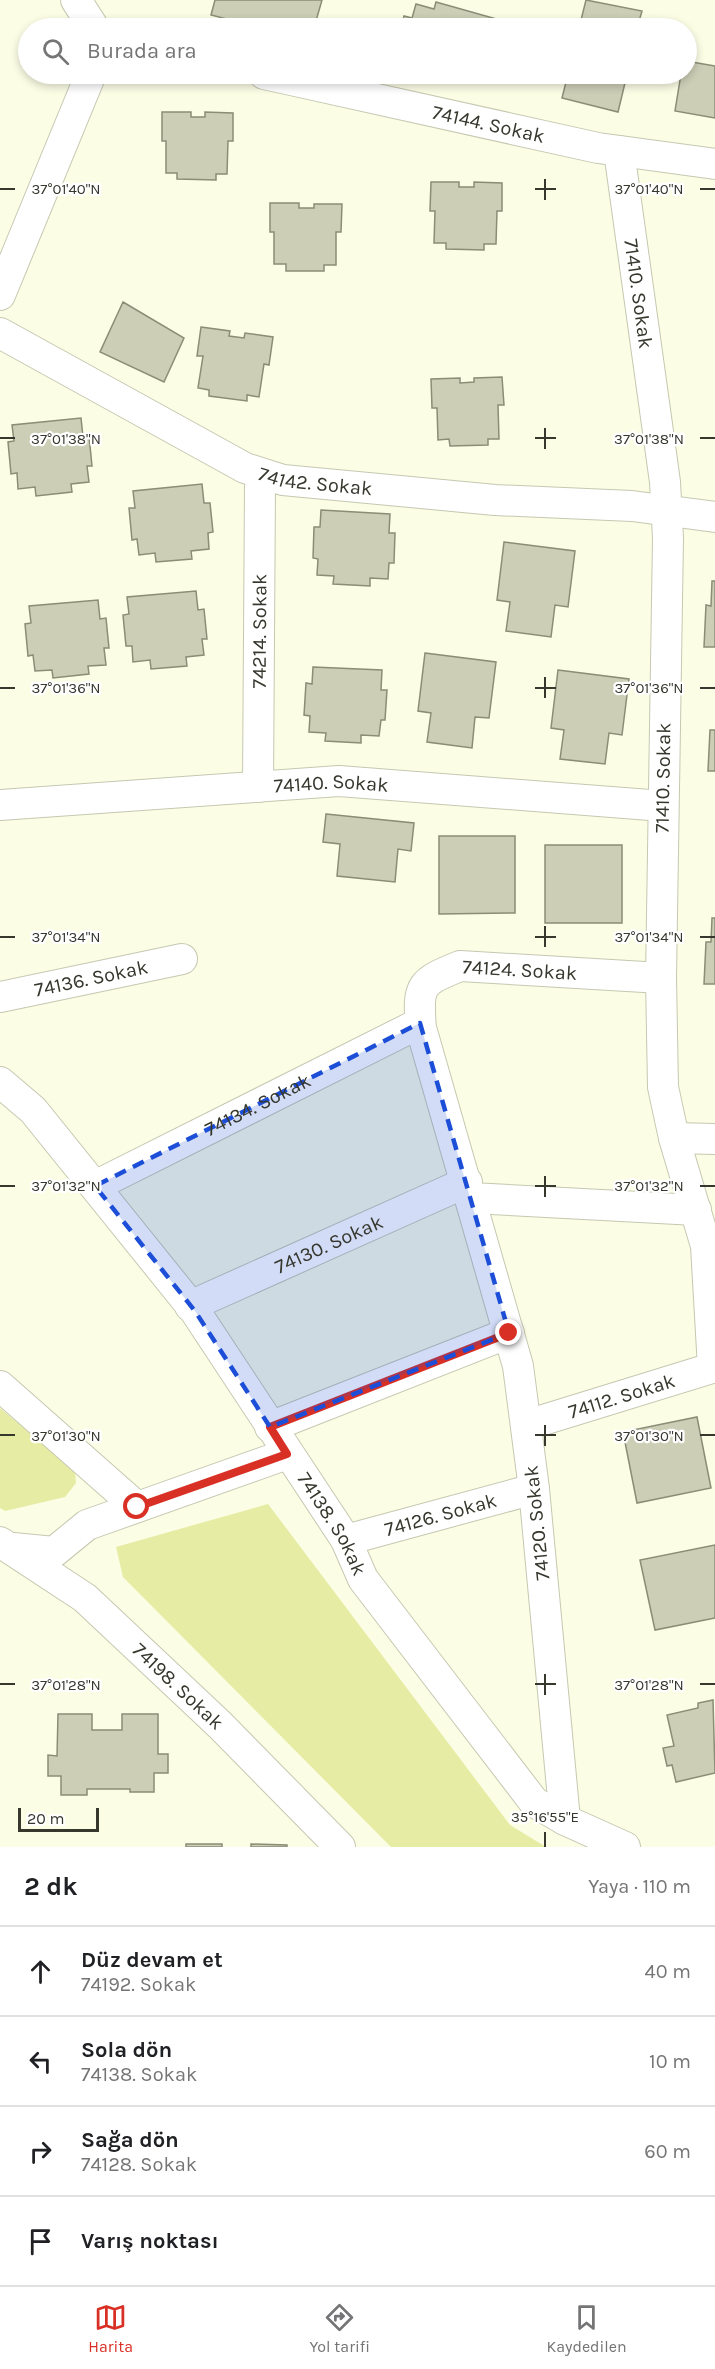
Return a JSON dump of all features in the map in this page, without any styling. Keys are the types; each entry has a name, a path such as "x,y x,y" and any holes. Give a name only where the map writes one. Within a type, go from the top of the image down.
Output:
{"street":[{"path":"76,0 88,18"},
{"path":"0,295 86,84"},
{"name":"74144. Sokak","path":"310,84 619,151 715,164"},
{"name":"71410. Sokak","path":"619,151 667,510 661,978 663,1087 674,1138 704,1221 714,1367"},
{"name":"74142. Sokak","path":"0,333 245,468 264,476 283,480 495,500 667,510 715,517"},
{"name":"74214. Sokak","path":"258,787 260,487 264,476"},
{"name":"74140. Sokak","path":"0,805 339,781 663,806"},
{"name":"74136. Sokak","path":"0,997 182,959"},
{"name":"74124. Sokak","path":"420,1023 418,998 430,978 460,966 661,978"},
{"name":"74134. Sokak","path":"95,1186 420,1023"},
{"name":"74120. Sokak","path":"420,1023 518,1366 534,1489 565,1820"},
{"name":"74138. Sokak","path":"0,1082 33,1110 190,1306 346,1540 363,1579 534,1802 565,1820 625,1847"},
{"path":"674,1138 715,1139"},
{"path":"469,1190 704,1221"},
{"name":"74130. Sokak","path":"190,1306 469,1190"},
{"path":"270,1427 509,1333"},
{"name":"74112. Sokak","path":"527,1425 714,1367"},
{"path":"0,1386 137,1507"},
{"path":"3,1546 54,1552 87,1524 287,1454"},
{"name":"74126. Sokak","path":"346,1540 534,1489"},
{"name":"74198. Sokak","path":"3,1546 85,1598 220,1725 340,1847"}],"highlighted area":[{"path":"420,1023 509,1333 270,1427 195,1311 95,1186"}],"green space":[{"path":"0,1408 75,1471 76,1483 65,1497 5,1511 0,1508"},
{"path":"268,1504 510,1825 546,1847 391,1847 123,1577 116,1547"}],"building":[{"path":"215,0 322,0 317,18 223,18 211,15"},
{"path":"586,0 642,11 640,18 582,18"},
{"path":"436,2 493,18 412,18 416,4 434,9"},
{"path":"697,63 715,66 715,118 675,111 679,84 697,84"},
{"path":"566,84 625,84 618,112 562,98"},
{"path":"162,112 191,112 191,117 205,117 205,112 233,113 233,141 228,141 227,174 216,174 216,180 177,179 177,173 166,173 166,141 162,141"},
{"path":"431,182 459,182 459,187 474,187 474,182 502,183 502,211 497,211 496,244 484,244 484,250 446,249 446,243 434,243 435,211 430,211"},
{"path":"270,203 299,203 299,208 314,208 314,204 342,204 341,232 336,232 336,265 324,265 324,271 286,271 286,264 274,264 274,232 270,232"},
{"path":"123,302 184,338 164,382 100,352"},
{"path":"201,327 230,331 229,336 244,338 245,333 273,337 269,365 264,364 259,397 247,395 247,401 209,396 209,390 198,388 203,356 197,356"},
{"path":"502,377 504,405 498,405 499,439 488,439 488,445 450,446 449,439 438,440 437,408 432,408 431,379 460,378 460,383 474,382 474,378"},
{"path":"81,418 83,437 89,436 92,466 87,466 89,482 71,484 72,492 36,496 35,487 18,489 17,473 11,474 8,442 14,441 12,425"},
{"path":"202,484 204,503 210,503 213,532 208,533 209,549 191,551 192,559 156,562 155,553 139,555 137,539 132,540 129,508 135,508 133,491"},
{"path":"321,510 390,514 389,533 395,533 394,563 389,563 388,579 370,578 370,586 333,584 334,576 317,575 318,559 313,558 314,527 320,527"},
{"path":"504,542 575,551 568,607 555,605 551,637 506,631 510,602 497,600"},
{"path":"712,581 715,581 715,647 704,647 706,605 711,606"},
{"path":"196,591 198,610 204,609 207,639 202,639 204,655 186,657 187,666 151,669 150,660 133,662 132,646 126,646 123,615 129,614 127,597"},
{"path":"98,600 100,619 106,618 109,648 104,648 106,665 88,666 89,674 53,678 52,670 35,671 33,655 28,656 25,624 31,623 29,606"},
{"path":"425,653 496,662 489,718 475,717 472,748 427,742 431,713 418,711"},
{"path":"313,667 382,670 381,690 387,690 385,720 381,720 379,736 361,735 361,743 325,741 326,733 309,732 310,716 304,715 306,683 312,684"},
{"path":"558,670 629,679 622,735 609,733 605,764 560,759 564,730 551,728"},
{"path":"710,730 715,730 715,771 708,771"},
{"path":"326,814 414,823 411,851 398,849 395,882 337,876 340,844 323,842"},
{"path":"439,836 515,836 515,913 439,914"},
{"path":"545,845 622,845 622,923 545,923"},
{"path":"712,918 715,918 715,984 704,984 706,942 711,942"},
{"path":"697,1417 711,1488 637,1503 623,1432"},
{"path":"715,1545 715,1618 655,1630 640,1560"},
{"path":"713,1700 715,1773 676,1782 672,1765 667,1766 663,1748 674,1746 667,1715 698,1708 698,1703"},
{"path":"58,1714 92,1714 92,1730 122,1730 122,1714 158,1714 158,1754 168,1754 168,1773 154,1773 154,1792 130,1792 130,1789 87,1789 87,1795 61,1795 61,1776 48,1776 48,1755 57,1756"},
{"path":"186,1844 222,1844 222,1847 186,1847"},
{"path":"251,1844 287,1845 287,1847 251,1847"}],"route":[{"path":"137,1507 287,1454 270,1427 509,1333"}]}
